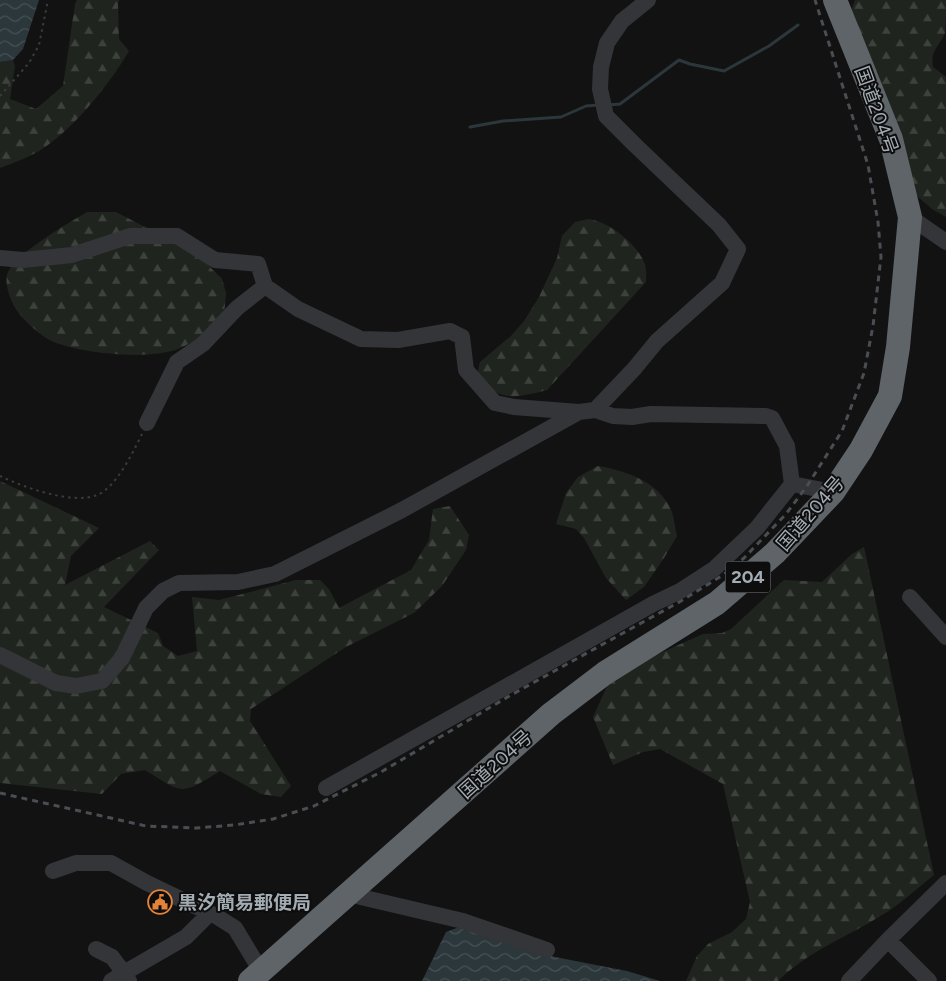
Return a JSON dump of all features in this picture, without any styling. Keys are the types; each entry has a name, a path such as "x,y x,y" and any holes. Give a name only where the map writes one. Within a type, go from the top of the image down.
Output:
{"highway":[{"name":"国道204号","path":"255,976 551,714 605,673 717,603 776,553 833,492 861,450 890,396 898,347 910,217 891,140 835,0"}],"street":[{"path":"0,654 56,683 76,686 102,680 122,658 146,608 163,591 179,583 238,582 275,574 402,510 587,411 634,369 657,342 722,284 738,248 719,225 606,116 600,89 600,67 607,43 622,21 648,0"},
{"path":"910,217 946,242"},
{"path":"0,258 24,260 72,255 130,236 177,236 215,260 258,264 264,286 298,309 361,339 398,340 450,331 462,337 466,370 495,403 514,407 587,411 613,416 632,417 651,414 766,416 772,418 787,446 792,484 757,528 708,573 680,591 653,604 326,788"},
{"path":"147,424 177,362 203,344 237,308 264,286"},
{"path":"792,484 833,492"},
{"path":"910,597 944,631"},
{"path":"53,871 76,863 111,863 216,916 235,928 255,976"},
{"path":"849,981 946,883"},
{"path":"348,894 463,921 547,950"},
{"path":"96,949 112,957 122,978 186,937 209,914"},
{"path":"888,940 929,981"}],"path":[{"path":"0,96 28,63 39,45 48,0"},
{"path":"0,476 16,484 70,498 97,495 113,482 126,465 147,424"}],"green space":[{"path":"77,0 119,0 119,39 129,51 89,106 64,132 39,151 0,168 0,62 13,60 15,66 10,99 36,109 63,86"},
{"path":"855,0 946,0 945,33 934,52 932,61 933,67 946,77 946,217 932,209 916,195 850,13"},
{"path":"87,212 116,212 143,226 167,235 207,264 222,279 226,293 224,316 191,343 178,349 150,354 116,354 82,350 54,342 37,331 25,321 13,304 7,286 7,275 11,267 30,249"},
{"path":"589,219 605,224 621,234 635,248 645,264 646,282 547,390 526,395 508,396 492,390 477,374 480,362 511,336 524,321 539,297 557,258 562,236 575,222"},
{"path":"598,466 631,475 651,486 667,502 672,512 677,536 644,587 626,600 606,578 584,538 576,529 556,524 566,493 578,477"},
{"path":"0,481 99,528 71,556 65,585 150,541 159,550 104,607 158,633 163,646 178,656 197,651 192,597 219,600 296,580 320,580 329,589 339,608 411,570 429,540 433,509 450,506 469,535 466,550 442,586 414,613 346,647 251,709 250,721 291,786 281,797 261,794 220,771 197,785 182,789 168,784 145,770 121,774 102,794 0,783"},
{"path":"864,547 934,875 889,911 802,961 778,981 686,981 697,956 708,944 732,932 746,919 750,902 723,784 660,749 643,752 613,765 593,717 608,684 629,667 703,634 722,633 731,629 784,580 822,582 852,554"}],"water":[{"path":"0,0 39,0 23,49 13,60 0,62"},
{"path":"459,927 555,957 627,971 660,981 422,981 446,932"}],"waterway":[{"path":"608,105 620,104 679,60 724,71 769,46 798,25"},
{"path":"470,127 503,121 561,117 586,106 599,105"}],"railway":[{"path":"0,793 146,826 196,828 273,819 314,806 381,772 511,695 681,601 723,575 744,558 786,514 807,486 842,431 864,373 873,326 881,257 878,222 868,165 815,0"}],"place":[{"name":"黒汐簡易郵便局","path":"160,902"}]}
